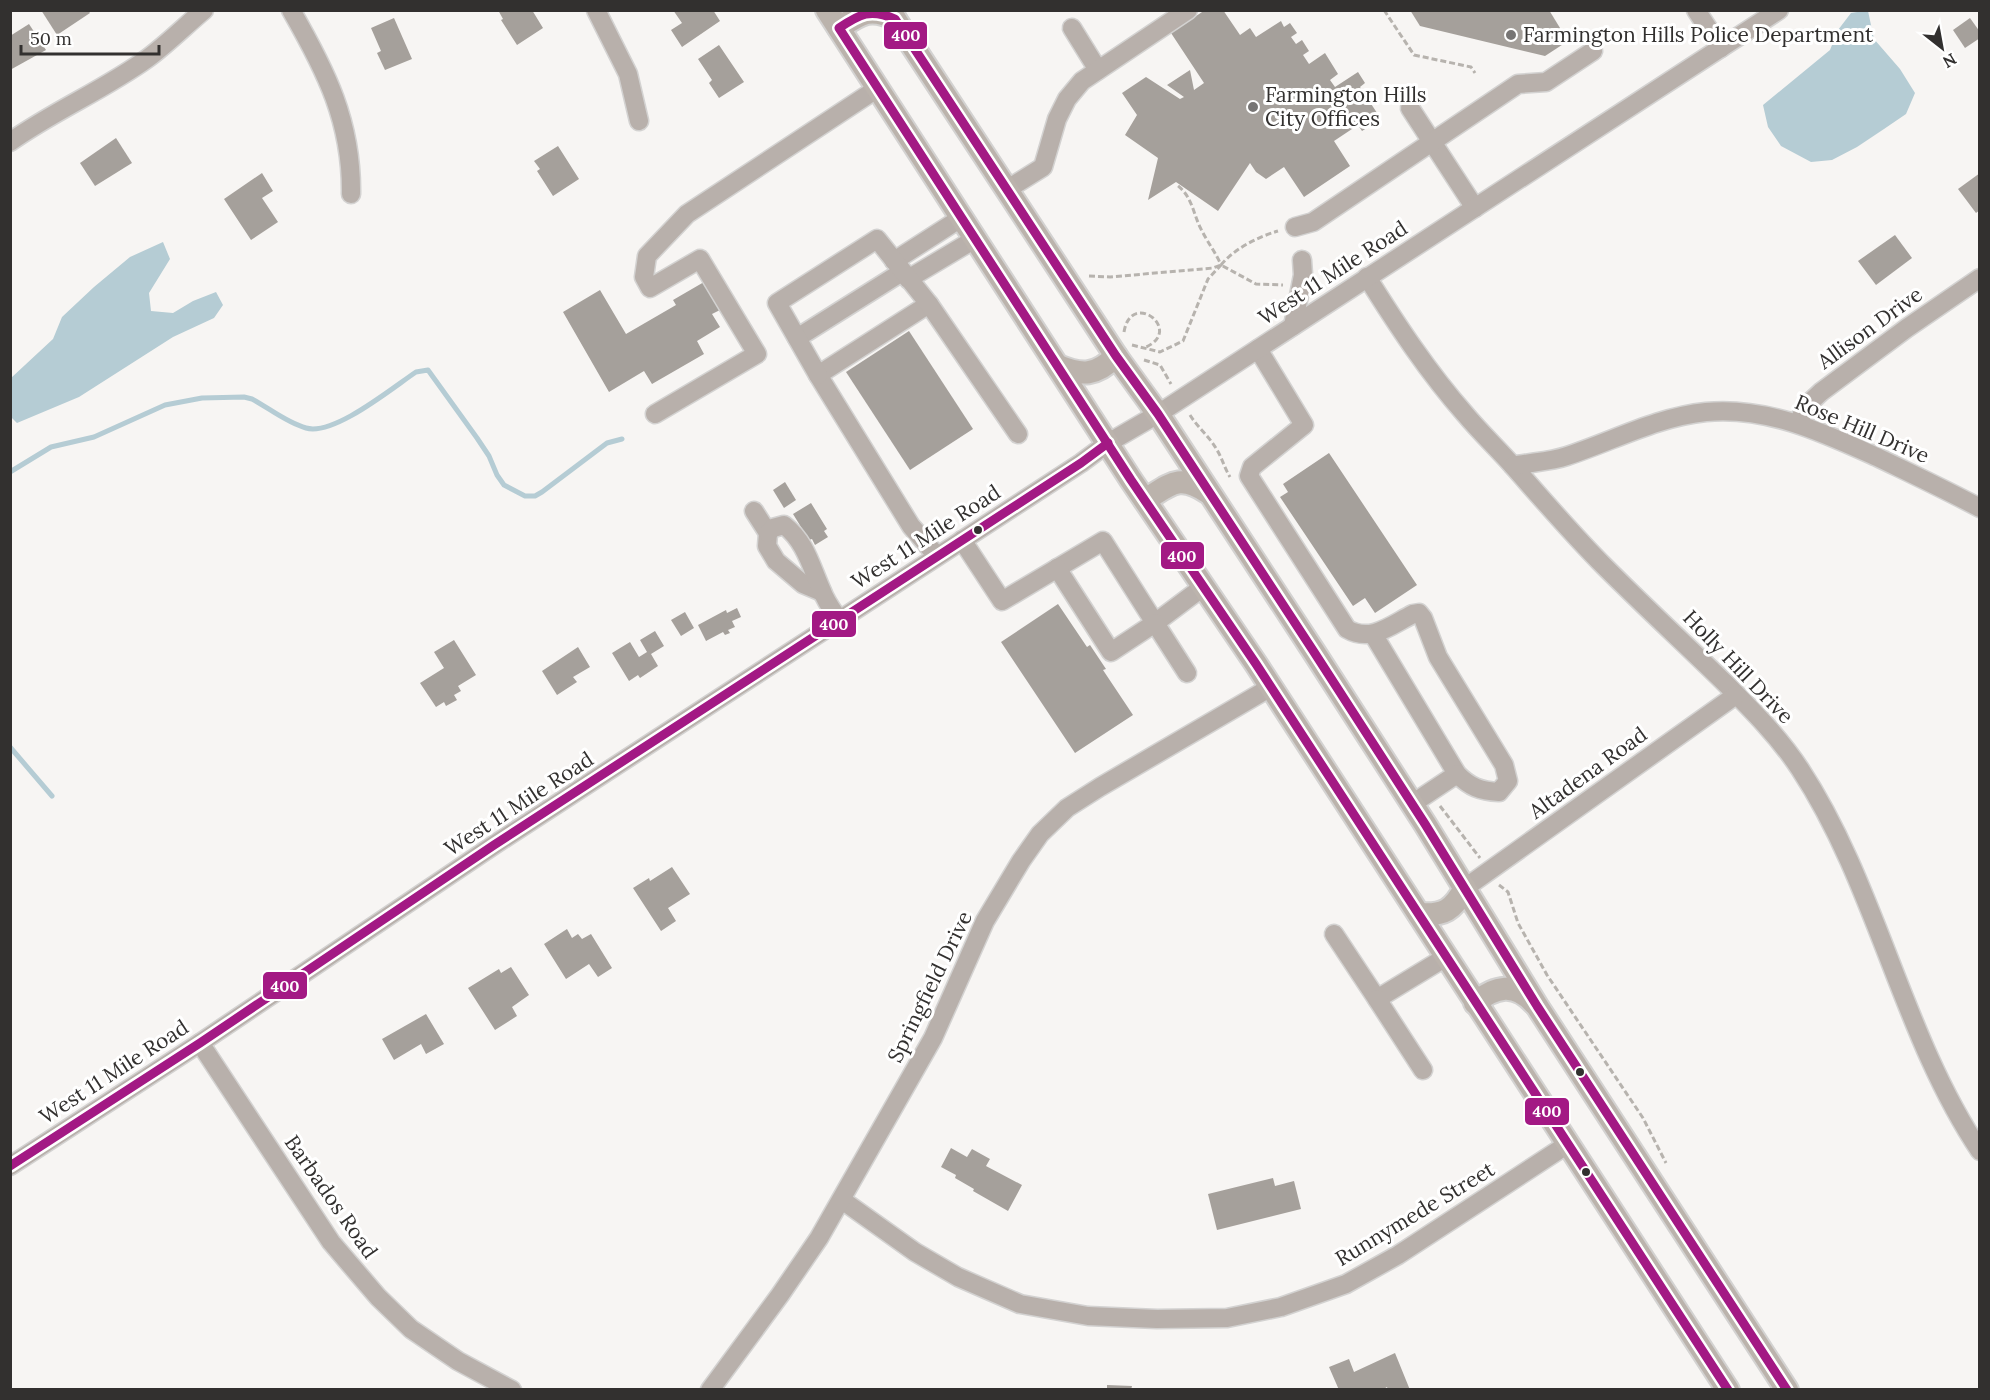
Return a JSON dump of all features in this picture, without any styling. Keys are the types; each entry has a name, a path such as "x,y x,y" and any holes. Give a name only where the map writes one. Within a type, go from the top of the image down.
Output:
{"main road":[{"path":"1728,1389 1271,687 1145,500 833,19 857,16 866,12 892,15 1006,190 1123,350 1158,414 1207,492 1314,652 1465,888 1537,1006 1787,1389"},
{"path":"1058,366 1075,373 1091,372 1106,366 1123,350"},
{"path":"1145,500 1174,483 1185,481 1196,484 1207,492"},
{"path":"1419,914 1439,914 1449,909 1456,903 1465,888"},
{"path":"1475,1003 1486,993 1500,988 1514,989 1527,995 1537,1006"}],"street":[{"path":"10,142 37,123 116,79 148,58 204,10"},
{"path":"291,10 320,60 337,102 351,169 351,194"},
{"path":"596,10 628,74 639,122"},
{"path":"1006,190 1043,167 1058,119 1067,99 1082,81 1188,10"},
{"path":"1696,10 1721,48"},
{"name":"West 11 Mile Road","path":"10,1166 200,1043 494,845 1081,463 1108,443 1158,414 1779,10"},
{"path":"1072,28 1098,70"},
{"path":"1294,227 1313,222 1518,84 1546,82 1593,51"},
{"path":"655,414 757,354 700,259 650,288 644,277 647,255 687,214 878,88"},
{"path":"1410,108 1475,208"},
{"path":"902,271 961,218"},
{"path":"937,556 911,526 818,375 777,303 877,238 929,304 1018,434"},
{"path":"797,338 902,271 975,239"},
{"path":"1293,326 1302,268"},
{"name":"Holly Hill Drive","path":"1367,278 1397,325 1464,413 1604,567 1772,732 1800,768 1827,816 1857,880 1942,1087 1964,1128 1980,1151"},
{"name":"Allison Drive","path":"1798,424 1805,407 1821,392 1907,328 1980,278"},
{"path":"818,375 929,304"},
{"path":"1258,349 1304,425 1252,467 1249,476 1347,629 1358,635 1373,634 1413,614 1419,613 1424,618 1438,657 1504,765 1508,780 1499,792 1483,791 1469,785 1457,774 1373,634"},
{"name":"Rose Hill Drive","path":"1513,466 1564,457 1674,418 1707,412 1737,412 1769,416 1831,436 1937,485 1980,508"},
{"path":"754,511 768,532 767,546 776,561 803,584 822,592"},
{"path":"768,532 784,525 792,532 802,545 822,592 839,621"},
{"path":"962,540 1002,601 1103,541 1187,673"},
{"path":"1057,568 1111,652 1203,587"},
{"name":"Springfield Drive","path":"710,1389 780,1295 842,1200 933,1038 985,921 1040,834 1067,808 1100,787 1271,687"},
{"name":"Altadena Road","path":"1465,888 1736,695"},
{"path":"1412,804 1457,774"},
{"path":"1334,934 1423,1070"},
{"path":"1377,999 1446,957"},
{"name":"Barbados Road","path":"200,1043 331,1242 378,1297 411,1329 458,1361 512,1389"},
{"name":"Runnymede Street","path":"842,1200 915,1252 958,1277 1020,1304 1088,1316 1157,1319 1227,1318 1281,1307 1346,1284 1398,1255 1568,1143"}],"path":[{"path":"1384,10 1414,55 1471,67 1475,73"},
{"path":"1177,185 1192,204 1196,221 1221,265 1256,284 1285,285 1302,268"},
{"path":"1144,348 1160,352 1183,341 1208,279 1221,265 1240,248 1268,234 1294,227"},
{"path":"1087,276 1110,277 1213,268 1221,265"},
{"path":"1123,350 1144,348 1154,344 1159,335 1159,325 1153,316 1143,313 1133,315 1126,323 1124,333"},
{"path":"1197,426 1217,450 1222,464 1235,484"},
{"path":"1431,791 1498,885 1508,892 1518,923 1547,975 1643,1118 1670,1172"}],"water":[{"path":"1868,11 1874,39 1900,69 1915,93 1906,114 1857,147 1832,160 1811,162 1781,146 1768,127 1763,105 1830,50 1838,30 1851,13"},
{"path":"163,242 170,259 149,293 151,311 173,313 193,301 216,292 223,305 214,318 173,337 79,397 17,423 11,417 11,378 53,339 62,317 94,287 130,257"}],"building":[{"path":"41,10 88,10 90,13 57,35"},
{"path":"498,10 532,10 543,28 517,45 501,20 503,19"},
{"path":"673,10 713,10 720,21 682,47 671,30 682,23"},
{"name":"Farmington Hills City Offices","path":"1205,10 1223,10 1240,35 1250,28 1256,37 1281,21 1284,27 1290,23 1297,33 1291,37 1296,44 1302,40 1309,51 1303,55 1309,64 1325,53 1338,74 1330,80 1335,87 1358,72 1365,83 1360,87 1381,119 1362,131 1358,125 1334,141 1350,166 1304,197 1284,167 1266,179 1256,172 1250,163 1218,211 1176,182 1148,200 1158,158 1125,135 1137,115 1122,93 1146,77 1180,99 1184,97 1167,85 1190,70 1194,90 1204,83 1171,33"},
{"name":"Farmington Hills Police Department","path":"1410,10 1549,10 1568,41 1545,56 1420,26"},
{"path":"394,18 412,59 385,70 377,53 381,51 371,28"},
{"path":"1970,18 1980,32 1980,38 1965,48 1953,30"},
{"path":"29,24 46,50 10,70 10,36"},
{"path":"719,45 744,82 719,98 709,83 712,80 698,59"},
{"path":"116,138 132,163 95,186 80,163"},
{"path":"558,146 579,179 553,196 537,171 540,169 534,161"},
{"path":"262,173 273,191 262,198 278,222 251,240 224,199"},
{"path":"1980,173 1980,210 1976,213 1958,189"},
{"path":"1895,235 1912,258 1876,285 1858,261"},
{"path":"704,282 720,310 712,314 720,327 697,341 704,354 652,384 644,371 609,392 563,312 600,290 626,334 676,305 673,300"},
{"path":"909,331 973,429 910,470 846,372"},
{"path":"1329,453 1417,585 1375,613 1365,598 1353,606 1280,497 1288,492 1283,484"},
{"path":"785,482 796,500 784,508 773,490"},
{"path":"811,503 827,529 824,531 828,537 815,545 812,539 809,540 793,514"},
{"path":"1058,604 1087,647 1090,645 1106,669 1103,670 1133,715 1075,753 1001,642"},
{"path":"737,608 741,617 732,621 735,627 728,630 730,633 725,635 723,632 706,641 698,625 726,610 727,613"},
{"path":"685,612 694,628 681,636 671,620"},
{"path":"655,631 664,646 651,654 658,666 640,678 638,675 629,681 612,653 630,642 639,657 647,652 640,640"},
{"path":"454,640 476,675 458,686 461,691 454,695 457,700 446,706 444,702 436,707 420,683 444,668 434,652"},
{"path":"578,647 590,667 573,677 577,682 557,695 542,671"},
{"path":"672,867 690,894 668,908 676,921 661,931 633,888 649,878 650,881"},
{"path":"567,929 572,938 578,934 582,939 591,934 612,968 598,977 589,964 566,979 544,944"},
{"path":"511,967 529,995 512,1007 517,1016 495,1030 468,988 499,969 501,973"},
{"path":"426,1014 444,1044 426,1054 421,1044 394,1060 382,1039"},
{"path":"951,1148 967,1157 972,1149 990,1159 986,1166 1022,1185 1008,1211 973,1191 974,1189 955,1178 956,1175 941,1167"},
{"path":"1273,1178 1275,1186 1294,1181 1301,1209 1217,1230 1208,1194"},
{"path":"1395,1353 1410,1390 1388,1390 1387,1387 1382,1390 1339,1390 1329,1367 1349,1359 1354,1372"},
{"path":"1107,1385 1132,1386 1131,1390 1107,1390"}],"waterway":[{"path":"10,472 51,447 94,437 165,405 202,398 244,397 252,399 292,423 318,429 347,418 416,372 428,370 489,456 504,485 525,496 535,496 542,492 607,443 622,439"},
{"path":"10,747 52,796"}],"transit line":[{"name":"400","path":"1728,1390 1256,664 1131,480 839,28 846,23 859,16 872,13 895,19 1314,652 1425,824 1537,1006 1787,1390"},
{"name":"400","path":"10,1166 200,1043 494,845 1081,463 1108,443"}],"place":[{"name":"Farmington Hills Police Department","path":"1511,35"},
{"name":"Farmington Hills City Offices","path":"1253,107"}]}
